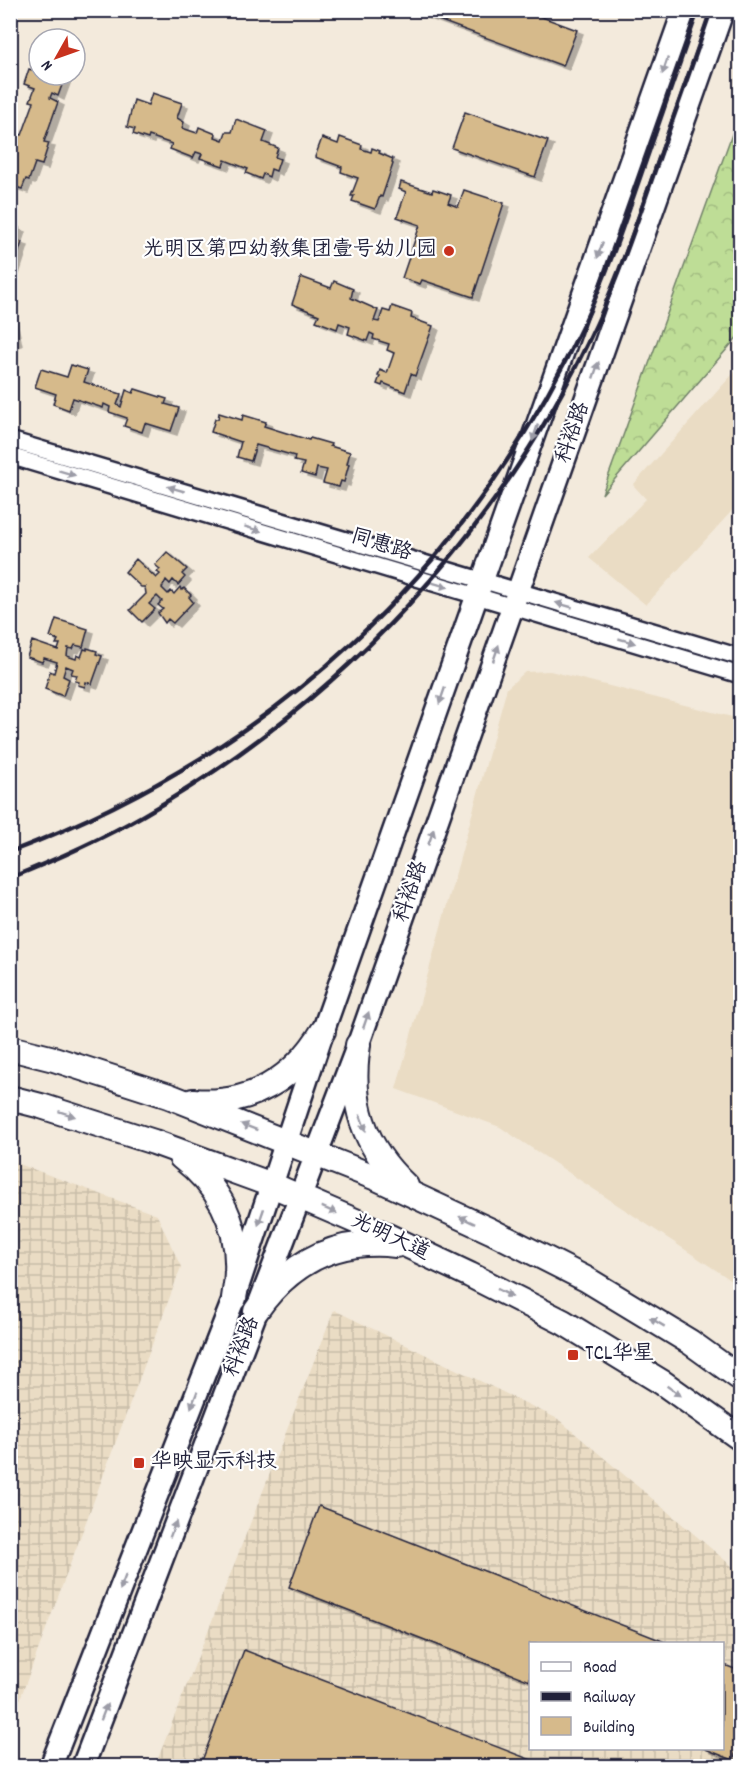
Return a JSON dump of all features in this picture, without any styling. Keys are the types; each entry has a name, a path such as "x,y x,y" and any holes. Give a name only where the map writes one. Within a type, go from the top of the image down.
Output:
{"main road":[{"name":"科裕路","path":"51,1767 234,1298 323,1031 684,10"},
{"name":"科裕路","path":"83,1767 358,1045 723,10"},
{"path":"169,1096 185,1100 218,1101 235,1099 266,1088 286,1075 304,1058 323,1031"},
{"path":"358,1045 355,1070 359,1113 382,1160 419,1196 586,1280 690,1342 741,1378"},
{"path":"10,1048 54,1059 169,1096 380,1179 434,1204"},
{"name":"光明大道","path":"10,1098 154,1142 272,1185 416,1250 563,1322 663,1383 741,1438"},
{"path":"154,1142 195,1168 216,1192 224,1206 237,1251 237,1282 234,1298"},
{"path":"256,1311 288,1274 330,1251 347,1246 381,1244 416,1250"}],"street":[{"name":"同惠路","path":"10,440 515,599 741,675"},
{"name":"同惠路","path":"10,456 480,588"},
{"name":"同惠路","path":"515,599 741,657"}],"shaded area":[{"path":"740,366 740,502 646,605 589,558 646,499 633,485"},
{"path":"550,671 740,719 740,1286 500,1127 396,1089 507,688 525,672"},
{"path":"11,1161 157,1215 181,1267 11,1723"},
{"path":"334,1310 558,1419 740,1573 740,1766 155,1766"}],"green space":[{"path":"740,112 740,334 602,494"}],"building":[{"path":"411,10 523,10 577,30 563,66"},
{"path":"32,87 61,87 58,96 52,93 50,98 58,102 44,142 49,143 42,165 35,163 29,180 26,179 22,189 10,185 10,159 13,152 10,152 10,131 22,135 34,102 30,101 35,88"},
{"path":"152,93 182,103 177,118 184,122 182,128 197,133 199,127 216,134 215,137 223,140 226,132 232,132 236,119 267,131 263,142 278,148 275,157 280,159 276,171 271,169 269,177 263,174 261,179 246,173 248,169 225,160 223,166 200,158 202,154 196,152 193,158 170,149 172,144 149,136 148,139 133,134 135,129 127,127 134,100 148,105"},
{"path":"465,112 548,141 535,177 452,148"},
{"path":"340,137 362,145 361,149 371,152 372,148 393,159 382,197 380,196 375,209 352,201 354,196 351,196 358,178 341,172 342,167 315,157 322,138 338,144"},
{"name":"光明区第四幼教集团壹号幼儿园","path":"401,182 432,192 433,189 451,195 448,203 458,207 464,190 504,203 473,297 422,280 420,284 402,278 420,225 397,217 406,192 399,189"},
{"path":"10,225 19,228 15,240 22,242 13,270 10,269"},
{"path":"301,277 331,288 334,281 353,289 351,298 378,310 374,321 379,322 383,310 390,312 392,306 412,313 411,318 433,326 415,376 411,374 405,392 383,383 382,386 377,384 380,370 387,373 394,353 387,350 389,344 373,339 374,335 370,333 367,341 348,334 350,327 339,323 337,329 316,321 319,315 292,304"},
{"path":"10,312 16,342 10,343"},
{"path":"71,365 88,370 84,382 121,394 117,405 121,407 126,390 133,393 135,389 167,399 165,404 179,408 171,431 145,423 142,432 124,426 127,418 109,412 110,407 104,404 103,408 73,398 69,410 53,404 56,394 35,387 41,369 67,377"},
{"path":"219,413 242,420 243,415 266,422 264,426 309,440 310,438 331,444 330,446 350,452 344,482 341,481 339,487 323,483 327,470 317,468 315,477 301,473 304,463 294,461 295,456 256,445 251,461 237,457 241,442 211,432"},
{"path":"167,552 187,569 182,574 185,577 178,585 173,580 170,584 166,580 162,588 168,594 171,591 174,594 180,587 182,590 184,588 191,595 189,597 193,602 173,623 168,619 165,623 158,613 163,609 158,605 162,601 157,596 149,604 155,609 142,622 130,610 146,594 145,587 141,587 125,572 136,559 156,578 160,574 157,572 160,569 155,565"},
{"path":"56,619 88,629 83,647 75,645 73,649 68,648 67,656 76,659 77,655 81,657 84,649 87,650 87,648 97,651 96,654 102,656 92,684 86,682 85,687 78,685 79,682 75,681 77,675 71,674 73,669 66,666 63,676 69,679 63,696 45,689 50,671 54,673 57,662 44,658 42,662 27,657 32,641 58,650 60,644 56,644 58,640 50,637"},
{"path":"319,1506 665,1642 529,1642 529,1681 289,1587"},
{"path":"244,1650 547,1766 200,1766"},
{"path":"724,1665 740,1671 740,1741 733,1760 708,1750 724,1750"}],"railway":[{"path":"10,852 105,811 193,763 276,707 351,644 420,574 482,496 537,412 585,321 620,235 698,10"},
{"path":"10,878 77,849 142,816 215,771 283,721 348,665 408,605 463,541 514,472 558,399 597,323 634,231 711,10"}],"place":[{"name":"光明区第四幼教集团壹号幼儿园","path":"449,251"},
{"name":"TCL华星","path":"573,1355"},
{"name":"华映显示科技","path":"139,1463"}]}
